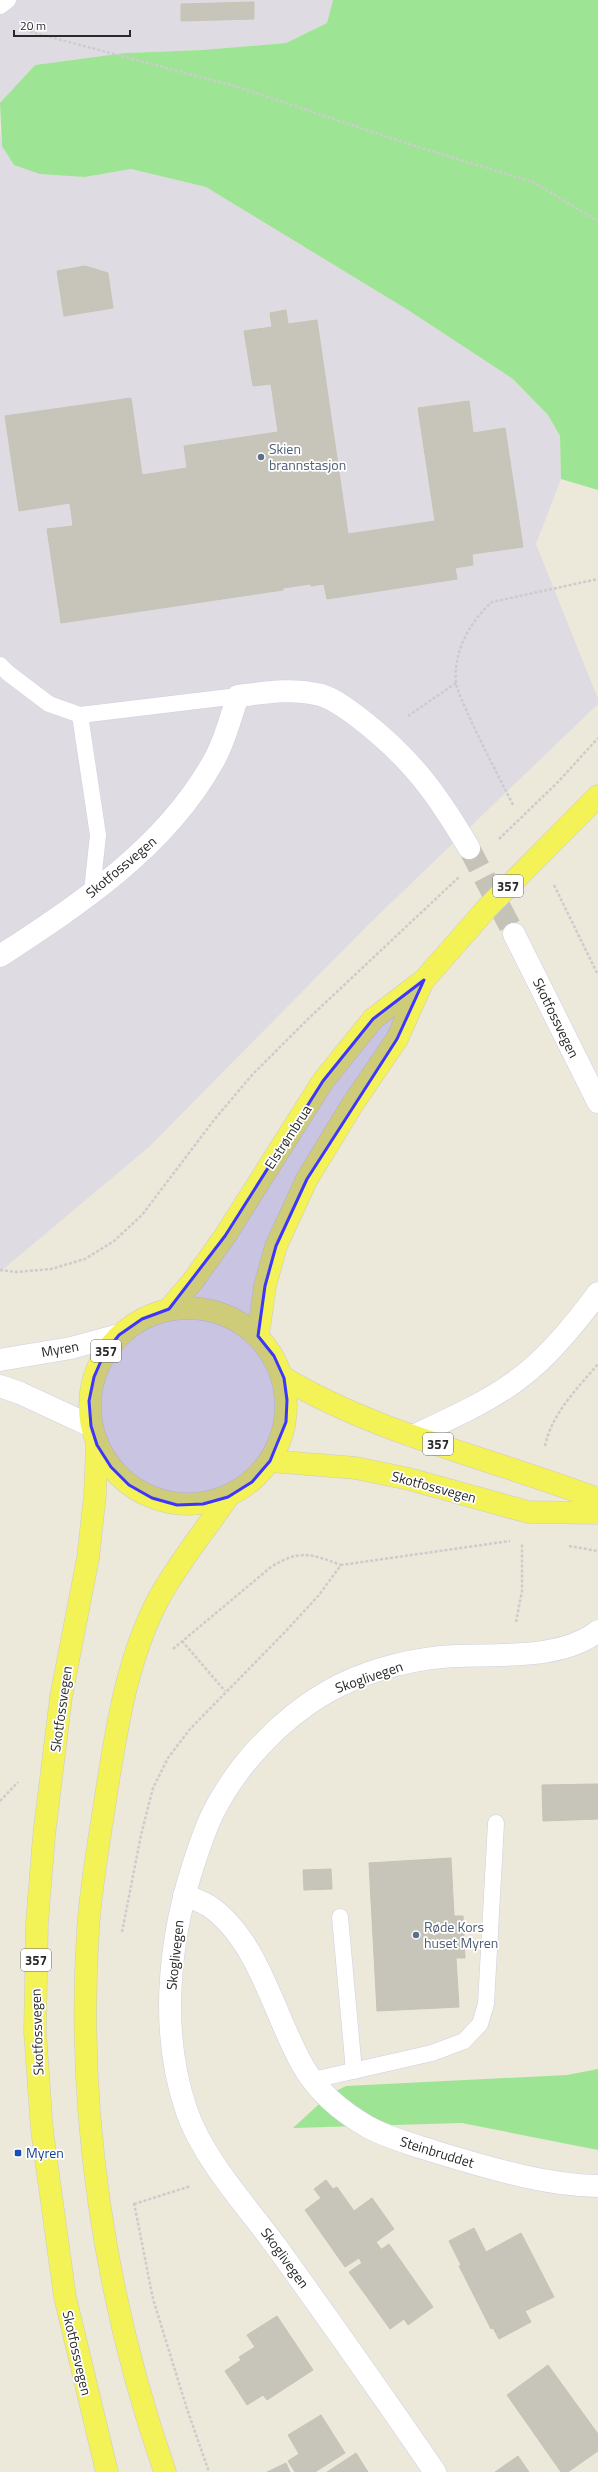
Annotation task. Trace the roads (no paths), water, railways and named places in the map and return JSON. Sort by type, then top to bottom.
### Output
[{"type":"main road","name":"Elstrømbrua","points":[[169,1309],[193,1281],[225,1236],[323,1081],[373,1019],[424,980],[488,907],[598,796]]},
{"type":"main road","name":"Elstrømbrua","points":[[258,1336],[265,1286],[276,1246],[306,1179],[352,1105],[398,1039],[424,980]]},
{"type":"main road","name":"357","points":[[193,1308],[217,1311],[239,1321],[258,1336],[274,1356],[284,1378],[287,1400],[286,1422],[280,1442],[270,1461],[252,1482],[228,1497],[203,1504],[177,1504],[152,1498],[129,1485],[111,1468],[94,1436],[89,1401],[94,1377],[104,1354],[119,1335],[142,1318],[169,1309],[193,1308]]},
{"type":"main road","name":"357","points":[[284,1378],[316,1397],[413,1436],[538,1476],[598,1499]]},
{"type":"main road","name":"Skotfossvegen","points":[[94,1436],[95,1494],[88,1558],[61,1697],[44,1836],[36,1923],[36,2032],[43,2137],[65,2297],[107,2472]]},
{"type":"main road","name":"Skotfossvegen","points":[[270,1461],[356,1468],[409,1479],[528,1512],[598,1513]]},
{"type":"main road","name":"357","points":[[165,2472],[134,2372],[118,2308],[106,2240],[91,2125],[86,2057],[88,1930],[97,1852],[115,1741],[128,1684],[141,1640],[159,1599],[228,1497]]},
{"type":"street","points":[[238,696],[286,690],[318,694],[346,708],[381,735],[427,782],[469,848]]},
{"type":"street","name":"Skotfossvegen","points":[[0,956],[58,918],[148,847],[190,800],[214,761],[238,696]]},
{"type":"street","name":"Skotfossvegen","points":[[514,934],[598,1102]]},
{"type":"street","points":[[413,1436],[488,1399],[514,1383],[542,1358],[598,1293]]},
{"type":"street","name":"Myren","points":[[0,1360],[71,1348],[119,1335]]},
{"type":"street","points":[[0,1386],[20,1393],[94,1436]]},
{"type":"street","name":"Skoglivegen","points":[[435,2472],[276,2245],[224,2176],[188,2114],[178,2082],[173,2049],[170,2012],[173,1958],[184,1894],[213,1813],[251,1758],[299,1710],[328,1691],[360,1677],[394,1666],[438,1657],[511,1654],[560,1649],[591,1637],[598,1631]]},
{"type":"street","name":"Steinbruddet","points":[[184,1894],[208,1906],[242,1941],[261,1976],[308,2073],[319,2089],[341,2109],[369,2127],[398,2140],[498,2170],[536,2178],[598,2186]]},
{"type":"lane","points":[[0,6],[8,0]]},
{"type":"lane","points":[[0,665],[8,673],[49,704],[80,715],[238,696]]},
{"type":"lane","points":[[80,715],[98,835],[92,892]]},
{"type":"lane","points":[[308,2073],[354,2071],[432,2053],[464,2041],[480,2024],[486,2004],[496,1823]]},
{"type":"lane","points":[[340,1917],[354,2071]]},
{"type":"tunnel","points":[[469,848],[514,934]]},
{"type":"place","name":"Skien brannstasjon","points":[[261,457]]},
{"type":"place","name":"Røde Kors huset Myren","points":[[416,1935]]},
{"type":"place","name":"Myren","points":[[18,2153]]}]
